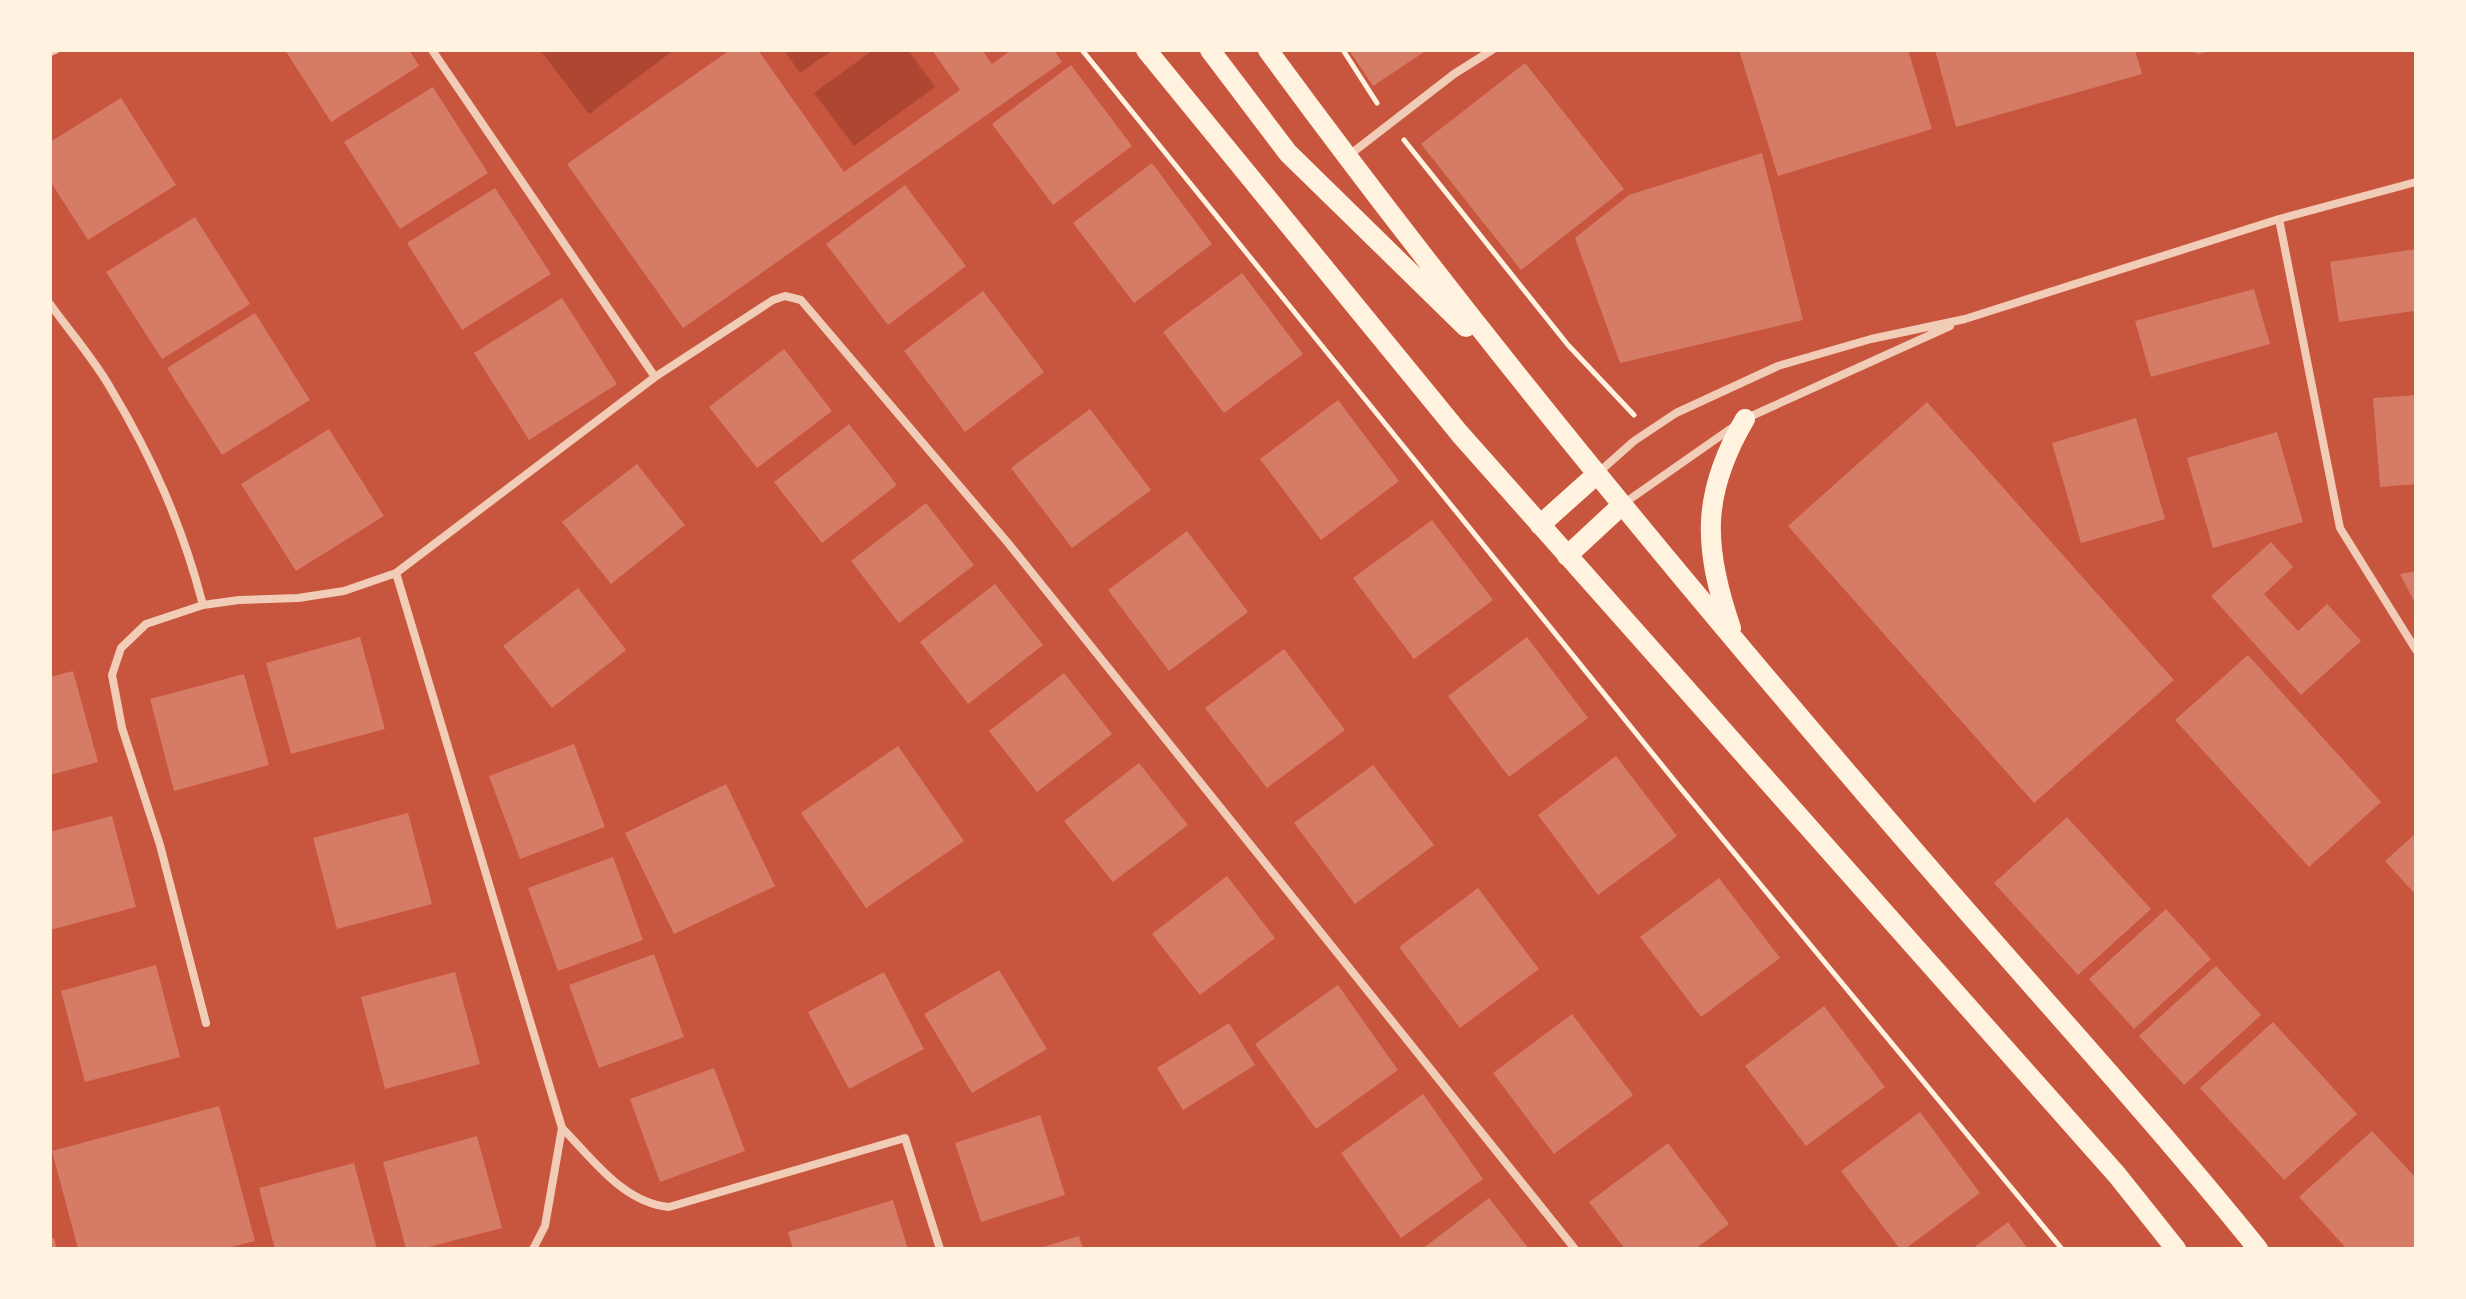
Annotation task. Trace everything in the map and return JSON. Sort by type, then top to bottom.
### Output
[{"type":"main road","points":[[1146,50],[1460,434],[2117,1175],[2176,1249]]},
{"type":"main road","points":[[1210,50],[1288,153],[1523,383]]},
{"type":"main road","points":[[1268,50],[1347,157],[1622,505],[2258,1249]]},
{"type":"main road","points":[[1735,639],[1717,586],[1710,530],[1717,478],[1728,449],[1745,419]]},
{"type":"main road","points":[[1540,525],[1597,474]]},
{"type":"main road","points":[[1567,556],[1622,505]]},
{"type":"street","points":[[432,50],[655,377]]},
{"type":"street","points":[[1347,157],[1454,74],[1492,50]]},
{"type":"street","points":[[1597,474],[1649,431],[1702,400],[1778,366],[1871,339],[1965,319],[2279,219],[2416,182]]},
{"type":"street","points":[[2279,219],[2340,528],[2416,650]]},
{"type":"street","points":[[206,1023],[160,845],[122,728],[112,675],[121,648],[146,624],[203,605],[298,598],[344,591],[396,573],[655,377],[773,300],[785,296],[801,300],[1008,543],[1575,1249]]},
{"type":"street","points":[[50,304],[110,387],[163,483],[191,558],[203,605]]},
{"type":"street","points":[[1622,505],[1745,419],[1965,319]]},
{"type":"street","points":[[396,573],[562,1128],[545,1226],[533,1249]]},
{"type":"street","points":[[562,1128],[631,1195],[654,1206],[669,1207],[905,1138],[940,1249]]},
{"type":"path","points":[[1082,50],[1678,785],[2062,1249]]},
{"type":"path","points":[[1343,50],[1391,123],[1568,345],[1649,431]]},
{"type":"shaded area","points":[[540,50],[674,50],[589,114]]},
{"type":"shaded area","points":[[784,50],[833,50],[800,73]]},
{"type":"shaded area","points":[[873,50],[908,50],[935,87],[854,146],[814,93]]},
{"type":"building","points":[[285,50],[409,50],[419,66],[331,122]]},
{"type":"building","points":[[730,50],[758,50],[844,172],[960,90],[932,50],[982,50],[992,64],[1011,50],[1054,50],[1062,62],[683,328],[567,164]]},
{"type":"building","points":[[1349,50],[1427,50],[1373,86]]},
{"type":"building","points":[[1739,50],[1908,50],[1932,129],[1778,176]]},
{"type":"building","points":[[1935,50],[2135,50],[2142,74],[1956,127]]},
{"type":"building","points":[[2189,50],[2213,50],[2199,54],[2189,51]]},
{"type":"building","points":[[1525,63],[1624,189],[1521,270],[1421,144]]},
{"type":"building","points":[[1071,65],[1132,146],[1053,205],[992,124]]},
{"type":"building","points":[[433,87],[488,173],[400,229],[344,142]]},
{"type":"building","points":[[121,98],[176,185],[88,240],[50,181],[50,142]]},
{"type":"building","points":[[1762,153],[1803,320],[1620,363],[1575,238],[1629,195]]},
{"type":"building","points":[[1152,163],[1212,244],[1134,303],[1073,223]]},
{"type":"building","points":[[905,185],[966,266],[888,325],[826,244]]},
{"type":"building","points":[[495,188],[551,274],[462,330],[407,243]]},
{"type":"building","points":[[195,217],[250,304],[162,359],[106,272]]},
{"type":"building","points":[[2416,249],[2416,321],[2413,311],[2339,322],[2330,262]]},
{"type":"building","points":[[1242,273],[1303,354],[1224,413],[1163,332]]},
{"type":"building","points":[[2254,289],[2270,344],[2151,377],[2135,321]]},
{"type":"building","points":[[983,291],[1044,372],[965,432],[904,351]]},
{"type":"building","points":[[562,298],[617,384],[529,440],[474,353]]},
{"type":"building","points":[[255,313],[310,400],[222,455],[167,368]]},
{"type":"building","points":[[784,349],[832,411],[757,468],[709,407]]},
{"type":"building","points":[[2416,395],[2416,484],[2380,487],[2373,398]]},
{"type":"building","points":[[1338,400],[1399,481],[1321,540],[1260,459]]},
{"type":"building","points":[[1927,402],[2174,680],[2034,803],[1788,526]]},
{"type":"building","points":[[1090,409],[1151,490],[1072,548],[1011,468]]},
{"type":"building","points":[[2136,418],[2165,519],[2081,543],[2052,443]]},
{"type":"building","points":[[849,424],[897,485],[822,543],[774,482]]},
{"type":"building","points":[[329,429],[384,516],[296,571],[241,484]]},
{"type":"building","points":[[2277,432],[2303,522],[2213,548],[2187,458]]},
{"type":"building","points":[[637,464],[685,525],[611,584],[562,522]]},
{"type":"building","points":[[926,503],[974,565],[899,623],[851,561]]},
{"type":"building","points":[[1432,520],[1493,600],[1414,659],[1353,578]]},
{"type":"building","points":[[1187,531],[1248,612],[1169,671],[1108,590]]},
{"type":"building","points":[[2271,542],[2293,567],[2264,594],[2298,631],[2327,604],[2361,641],[2301,695],[2211,596]]},
{"type":"building","points":[[2416,571],[2416,605],[2400,574]]},
{"type":"building","points":[[995,584],[1043,645],[968,704],[920,642]]},
{"type":"building","points":[[578,588],[626,650],[552,708],[503,646]]},
{"type":"building","points":[[360,637],[385,729],[291,754],[266,663]]},
{"type":"building","points":[[1527,637],[1588,718],[1509,777],[1448,696]]},
{"type":"building","points":[[1284,649],[1345,730],[1267,788],[1205,708]]},
{"type":"building","points":[[2248,655],[2381,802],[2309,867],[2175,720]]},
{"type":"building","points":[[73,671],[98,762],[50,775],[50,677]]},
{"type":"building","points":[[1064,673],[1112,734],[1037,792],[989,731]]},
{"type":"building","points":[[244,674],[269,765],[174,791],[150,699]]},
{"type":"building","points":[[574,744],[605,827],[520,859],[489,776]]},
{"type":"building","points":[[898,746],[964,841],[866,908],[801,813]]},
{"type":"building","points":[[1616,756],[1677,836],[1598,895],[1538,815]]},
{"type":"building","points":[[1139,763],[1188,825],[1113,882],[1064,821]]},
{"type":"building","points":[[1373,765],[1434,845],[1355,904],[1294,823]]},
{"type":"building","points":[[726,784],[775,886],[674,934],[625,833]]},
{"type":"building","points":[[408,813],[432,904],[337,929],[313,838]]},
{"type":"building","points":[[112,816],[136,907],[50,930],[50,832]]},
{"type":"building","points":[[2067,817],[2151,909],[2078,975],[1994,883]]},
{"type":"building","points":[[2416,833],[2416,895],[2385,861]]},
{"type":"building","points":[[613,857],[643,940],[558,971],[528,888]]},
{"type":"building","points":[[1227,876],[1275,938],[1200,995],[1152,934]]},
{"type":"building","points":[[1719,878],[1780,958],[1701,1017],[1640,937]]},
{"type":"building","points":[[1478,888],[1539,969],[1460,1028],[1399,947]]},
{"type":"building","points":[[2166,909],[2211,959],[2134,1029],[2089,979]]},
{"type":"building","points":[[654,954],[684,1037],[599,1068],[569,985]]},
{"type":"building","points":[[156,965],[180,1057],[85,1082],[61,991]]},
{"type":"building","points":[[2216,966],[2261,1015],[2184,1085],[2139,1036]]},
{"type":"building","points":[[999,970],[1047,1049],[972,1093],[924,1014]]},
{"type":"building","points":[[455,972],[480,1064],[385,1089],[361,997]]},
{"type":"building","points":[[884,972],[924,1049],[849,1089],[808,1012]]},
{"type":"building","points":[[1338,985],[1398,1070],[1316,1129],[1255,1044]]},
{"type":"building","points":[[1824,1006],[1885,1087],[1806,1146],[1745,1066]]},
{"type":"building","points":[[1572,1014],[1633,1095],[1554,1154],[1493,1073]]},
{"type":"building","points":[[2273,1022],[2357,1114],[2284,1180],[2200,1088]]},
{"type":"building","points":[[1229,1023],[1255,1065],[1183,1110],[1157,1068]]},
{"type":"building","points":[[714,1068],[745,1151],[660,1182],[630,1099]]},
{"type":"building","points":[[1423,1094],[1483,1179],[1401,1238],[1341,1153]]},
{"type":"building","points":[[219,1106],[255,1241],[223,1249],[78,1249],[52,1151]]},
{"type":"building","points":[[1920,1112],[1980,1193],[1905,1249],[1900,1249],[1841,1171]]},
{"type":"building","points":[[1040,1115],[1065,1195],[981,1222],[955,1143]]},
{"type":"building","points":[[2372,1131],[2416,1178],[2416,1249],[2347,1249],[2299,1197]]},
{"type":"building","points":[[477,1136],[502,1228],[421,1249],[406,1249],[383,1162]]},
{"type":"building","points":[[1668,1143],[1729,1224],[1695,1249],[1625,1249],[1589,1202]]},
{"type":"building","points":[[354,1163],[377,1249],[275,1249],[259,1188]]},
{"type":"building","points":[[1489,1198],[1529,1249],[1422,1249]]},
{"type":"building","points":[[893,1200],[908,1249],[793,1249],[788,1232]]},
{"type":"building","points":[[2008,1222],[2028,1249],[1972,1249]]},
{"type":"building","points":[[1079,1236],[1083,1249],[1040,1249],[1040,1248]]},
{"type":"building","points":[[54,1238],[57,1249],[50,1249],[50,1239]]}]
